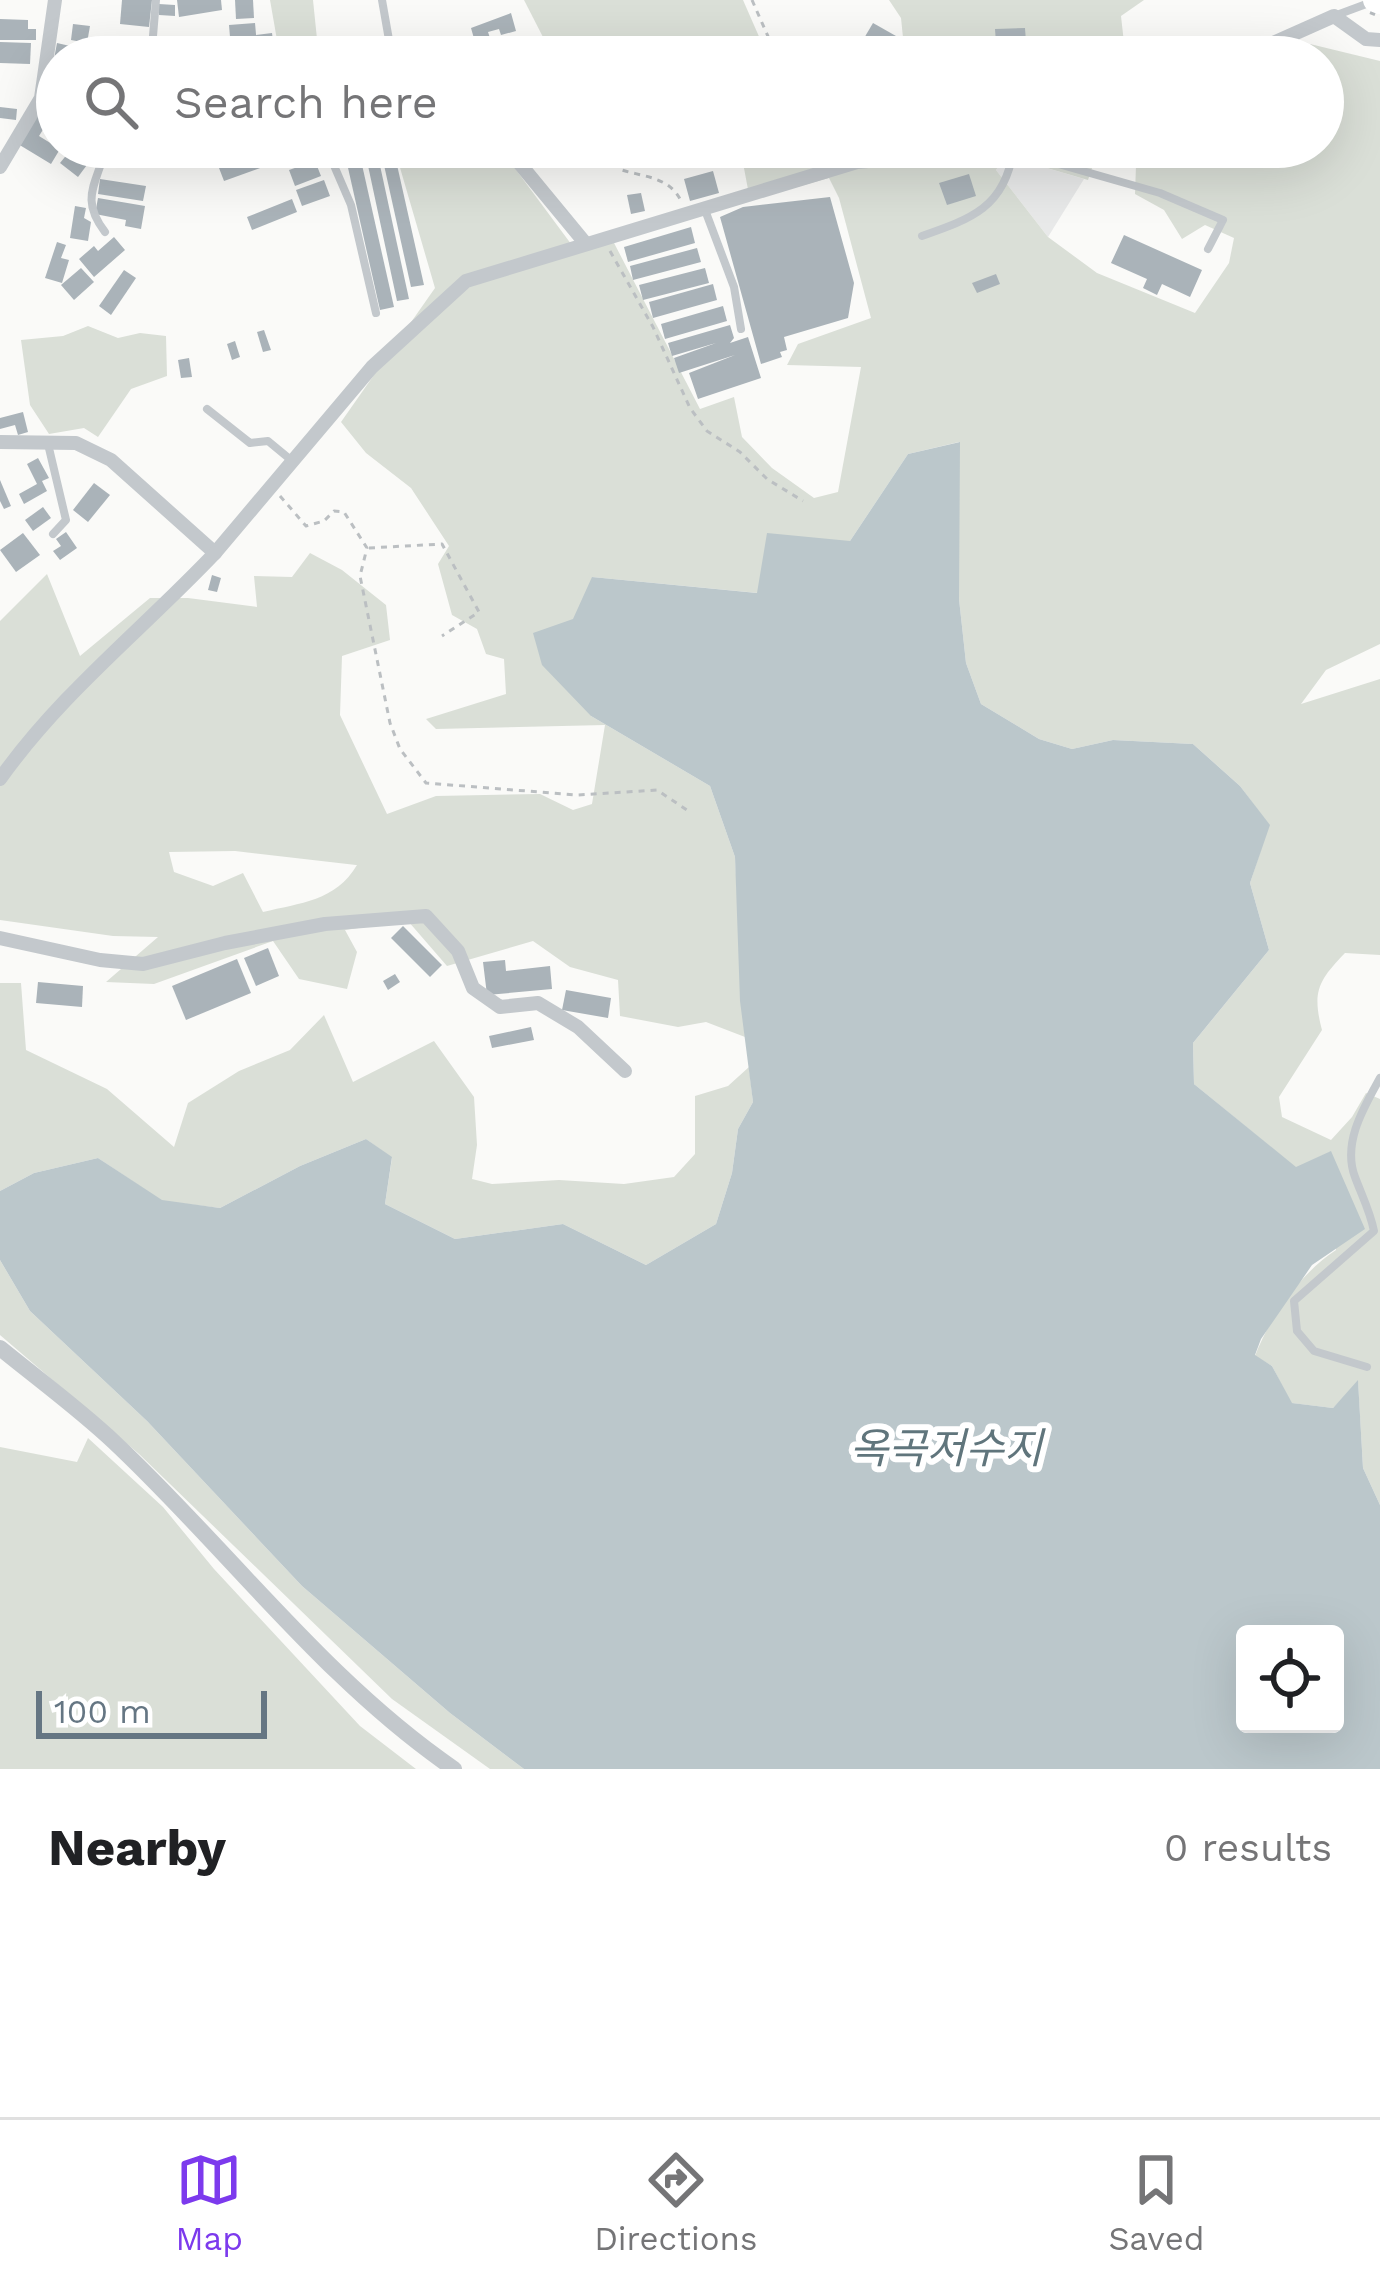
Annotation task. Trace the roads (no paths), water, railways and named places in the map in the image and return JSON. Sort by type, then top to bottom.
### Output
[{"type":"street","points":[[49,36],[55,0]]},
{"type":"street","points":[[1289,36],[1334,16],[1366,39],[1380,40]]},
{"type":"street","points":[[0,167],[36,105]]},
{"type":"street","points":[[523,168],[586,244]]},
{"type":"street","points":[[0,779],[72,690],[159,612],[214,553],[372,367],[466,281],[837,168]]},
{"type":"street","points":[[0,442],[76,443],[111,460],[214,553]]},
{"type":"street","points":[[0,938],[100,960],[143,964],[325,925],[426,916],[458,951],[473,988],[500,1007],[538,1003],[578,1028],[625,1071]]},
{"type":"street","points":[[0,1348],[113,1441],[353,1686],[412,1740],[454,1769]]},
{"type":"lane","points":[[153,36],[156,0]]},
{"type":"lane","points":[[382,0],[388,36]]},
{"type":"lane","points":[[1334,16],[1377,1]]},
{"type":"lane","points":[[98,168],[90,191],[91,213],[105,232]]},
{"type":"lane","points":[[335,168],[352,205],[376,314]]},
{"type":"lane","points":[[922,236],[967,220],[993,199],[1012,168]]},
{"type":"lane","points":[[1079,168],[1223,220],[1208,249]]},
{"type":"lane","points":[[705,208],[734,287],[742,329]]},
{"type":"lane","points":[[207,409],[250,443],[268,441],[292,460]]},
{"type":"lane","points":[[47,442],[66,520],[53,534]]},
{"type":"lane","points":[[1367,1367],[1314,1351],[1297,1331],[1294,1300],[1374,1231],[1350,1152],[1362,1112],[1380,1078]]},
{"type":"water","name":"옥곡저수지","points":[[960,442],[959,599],[966,663],[981,704],[1039,739],[1072,749],[1113,740],[1193,744],[1240,786],[1270,825],[1250,883],[1269,950],[1193,1043],[1194,1084],[1296,1167],[1331,1151],[1365,1229],[1312,1265],[1255,1355],[1272,1366],[1292,1403],[1333,1408],[1358,1380],[1363,1468],[1380,1505],[1380,1769],[524,1769],[450,1713],[302,1586],[147,1421],[30,1311],[0,1260],[0,1191],[34,1173],[98,1158],[162,1200],[220,1208],[300,1166],[366,1139],[392,1157],[385,1204],[455,1239],[563,1224],[646,1265],[716,1224],[732,1173],[738,1129],[753,1102],[740,1001],[735,857],[710,786],[591,716],[542,665],[533,633],[573,619],[592,577],[757,593],[767,533],[850,541],[908,454]]}]
